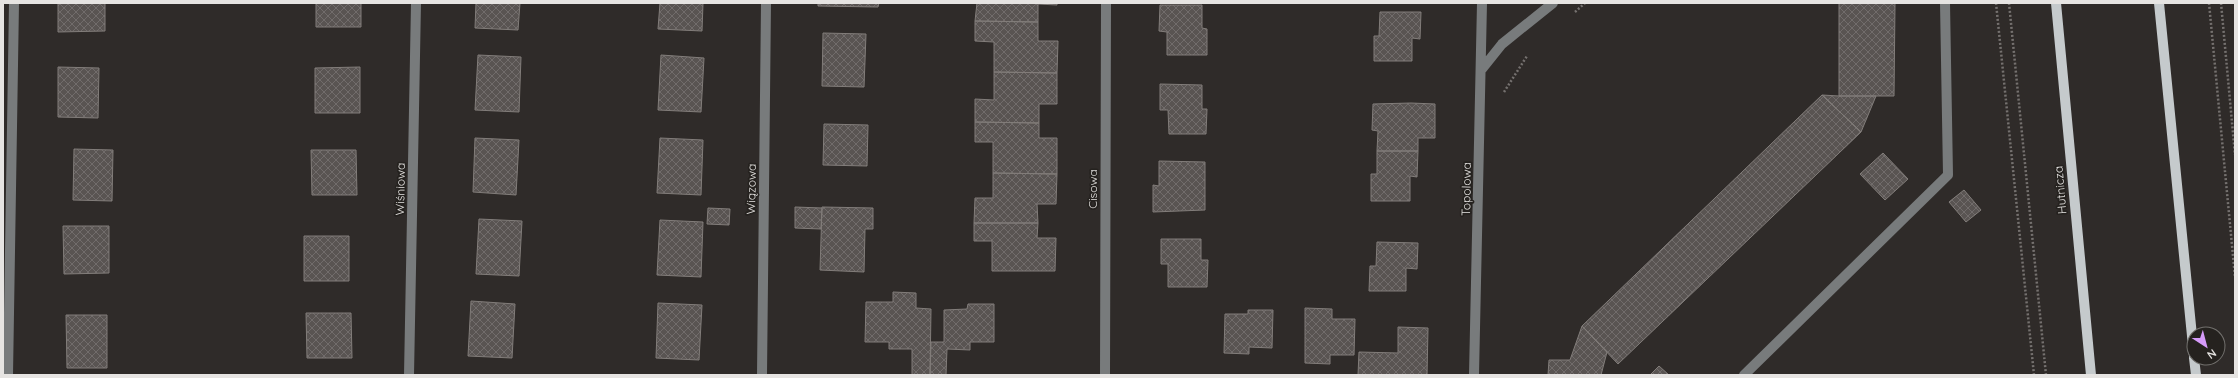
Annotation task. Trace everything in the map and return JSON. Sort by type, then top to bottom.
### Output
[{"type":"main road","name":"Hutnicza","points":[[2056,3],[2091,375]]},
{"type":"main road","points":[[2159,3],[2191,326]]},
{"type":"street","points":[[8,375],[14,3]]},
{"type":"street","name":"Wiśniowa","points":[[409,375],[416,3]]},
{"type":"street","name":"Wiązowa","points":[[762,375],[766,3]]},
{"type":"street","name":"Cisowa","points":[[1105,375],[1106,3]]},
{"type":"street","name":"Topolowa","points":[[1474,375],[1482,69],[1482,3]]},
{"type":"street","points":[[1482,69],[1502,44],[1553,3]]},
{"type":"street","points":[[1744,375],[1948,175],[1945,3]]},
{"type":"path","points":[[1574,13],[1585,3]]},
{"type":"path","points":[[1996,3],[2034,375]]},
{"type":"path","points":[[2009,3],[2046,375]]},
{"type":"path","points":[[2209,3],[2235,277]]},
{"type":"path","points":[[2220,3],[2235,155]]},
{"type":"path","points":[[1503,94],[1529,53]]},
{"type":"building","points":[[58,3],[105,3],[105,31],[58,32]]},
{"type":"building","points":[[316,3],[361,3],[361,27],[316,27]]},
{"type":"building","points":[[476,3],[520,3],[518,30],[475,28]]},
{"type":"building","points":[[660,3],[703,3],[702,31],[658,29]]},
{"type":"building","points":[[818,3],[879,3],[878,7],[818,6]]},
{"type":"building","points":[[977,3],[1057,3],[1057,5],[1038,4],[1038,22],[975,21]]},
{"type":"building","points":[[1839,3],[1895,3],[1894,96],[1839,96]]},
{"type":"building","points":[[1160,5],[1202,5],[1202,28],[1207,29],[1207,55],[1167,55],[1167,32],[1159,31]]},
{"type":"building","points":[[1380,12],[1421,12],[1420,39],[1412,38],[1412,61],[1374,61],[1374,36],[1379,36]]},
{"type":"building","points":[[975,21],[1038,22],[1038,41],[1058,41],[1057,73],[994,72],[994,42],[975,41]]},
{"type":"building","points":[[823,33],[866,34],[864,87],[822,86]]},
{"type":"building","points":[[478,55],[521,57],[519,112],[475,110]]},
{"type":"building","points":[[661,55],[704,58],[701,112],[658,110]]},
{"type":"building","points":[[58,67],[99,68],[98,118],[58,117]]},
{"type":"building","points":[[360,67],[360,113],[315,113],[315,68]]},
{"type":"building","points":[[994,72],[1057,73],[1057,104],[1039,104],[1039,123],[975,122],[975,99],[994,100]]},
{"type":"building","points":[[1160,84],[1202,85],[1202,109],[1207,109],[1206,134],[1169,134],[1168,110],[1160,110]]},
{"type":"building","points":[[1822,95],[1861,132],[1618,364],[1582,326]]},
{"type":"building","points":[[1822,95],[1839,96],[1876,96],[1861,132]]},
{"type":"building","points":[[1373,104],[1435,104],[1435,138],[1418,138],[1418,151],[1377,151],[1378,131],[1372,130]]},
{"type":"building","points":[[975,122],[1039,123],[1039,138],[1057,138],[1057,174],[993,173],[993,142],[975,142]]},
{"type":"building","points":[[824,124],[868,125],[867,166],[823,165]]},
{"type":"building","points":[[475,138],[519,140],[516,195],[473,192]]},
{"type":"building","points":[[660,138],[703,140],[701,195],[657,193]]},
{"type":"building","points":[[74,149],[113,150],[112,201],[73,200]]},
{"type":"building","points":[[311,150],[356,150],[357,195],[312,195]]},
{"type":"building","points":[[1377,151],[1418,151],[1417,177],[1410,176],[1410,201],[1371,201],[1371,174],[1377,174]]},
{"type":"building","points":[[1883,153],[1908,179],[1885,200],[1860,174]]},
{"type":"building","points":[[1159,161],[1205,162],[1205,210],[1153,212],[1153,185],[1159,186]]},
{"type":"building","points":[[993,173],[1057,174],[1056,204],[1037,204],[1038,223],[974,223],[975,198],[993,198]]},
{"type":"building","points":[[1964,190],[1981,210],[1966,222],[1949,202]]},
{"type":"building","points":[[795,207],[822,208],[821,229],[795,228]]},
{"type":"building","points":[[822,207],[873,208],[873,229],[865,229],[864,272],[820,270]]},
{"type":"building","points":[[708,208],[730,209],[729,225],[707,224]]},
{"type":"building","points":[[479,219],[522,221],[519,276],[476,274]]},
{"type":"building","points":[[660,220],[703,222],[701,277],[657,275]]},
{"type":"building","points":[[974,223],[1038,223],[1037,238],[1056,238],[1055,271],[992,271],[992,241],[974,241]]},
{"type":"building","points":[[63,226],[109,226],[109,273],[64,274]]},
{"type":"building","points":[[304,236],[349,236],[349,281],[304,281]]},
{"type":"building","points":[[1161,239],[1201,239],[1201,260],[1208,260],[1207,287],[1168,287],[1168,264],[1161,264]]},
{"type":"building","points":[[1377,242],[1418,243],[1417,269],[1406,268],[1406,291],[1369,291],[1370,266],[1376,266]]},
{"type":"building","points":[[893,292],[916,293],[916,308],[931,309],[930,375],[912,375],[912,349],[889,349],[889,342],[865,342],[866,302],[893,302]]},
{"type":"building","points":[[471,301],[515,304],[512,358],[468,356]]},
{"type":"building","points":[[658,303],[702,305],[699,360],[656,358]]},
{"type":"building","points":[[968,304],[994,304],[994,342],[970,342],[970,350],[947,349],[946,375],[930,375],[931,342],[944,342],[944,310],[967,309]]},
{"type":"building","points":[[1305,308],[1332,309],[1332,319],[1355,319],[1354,355],[1330,355],[1330,364],[1305,363]]},
{"type":"building","points":[[1248,310],[1273,310],[1272,348],[1249,347],[1249,354],[1224,353],[1225,314],[1248,314]]},
{"type":"building","points":[[306,313],[351,313],[352,358],[307,358]]},
{"type":"building","points":[[66,315],[107,315],[107,368],[67,368]]},
{"type":"building","points":[[1582,326],[1607,352],[1601,375],[1548,375],[1549,360],[1570,360]]},
{"type":"building","points":[[1398,327],[1428,328],[1427,375],[1358,375],[1359,352],[1398,353]]},
{"type":"building","points":[[1659,366],[1669,375],[1650,375]]}]
